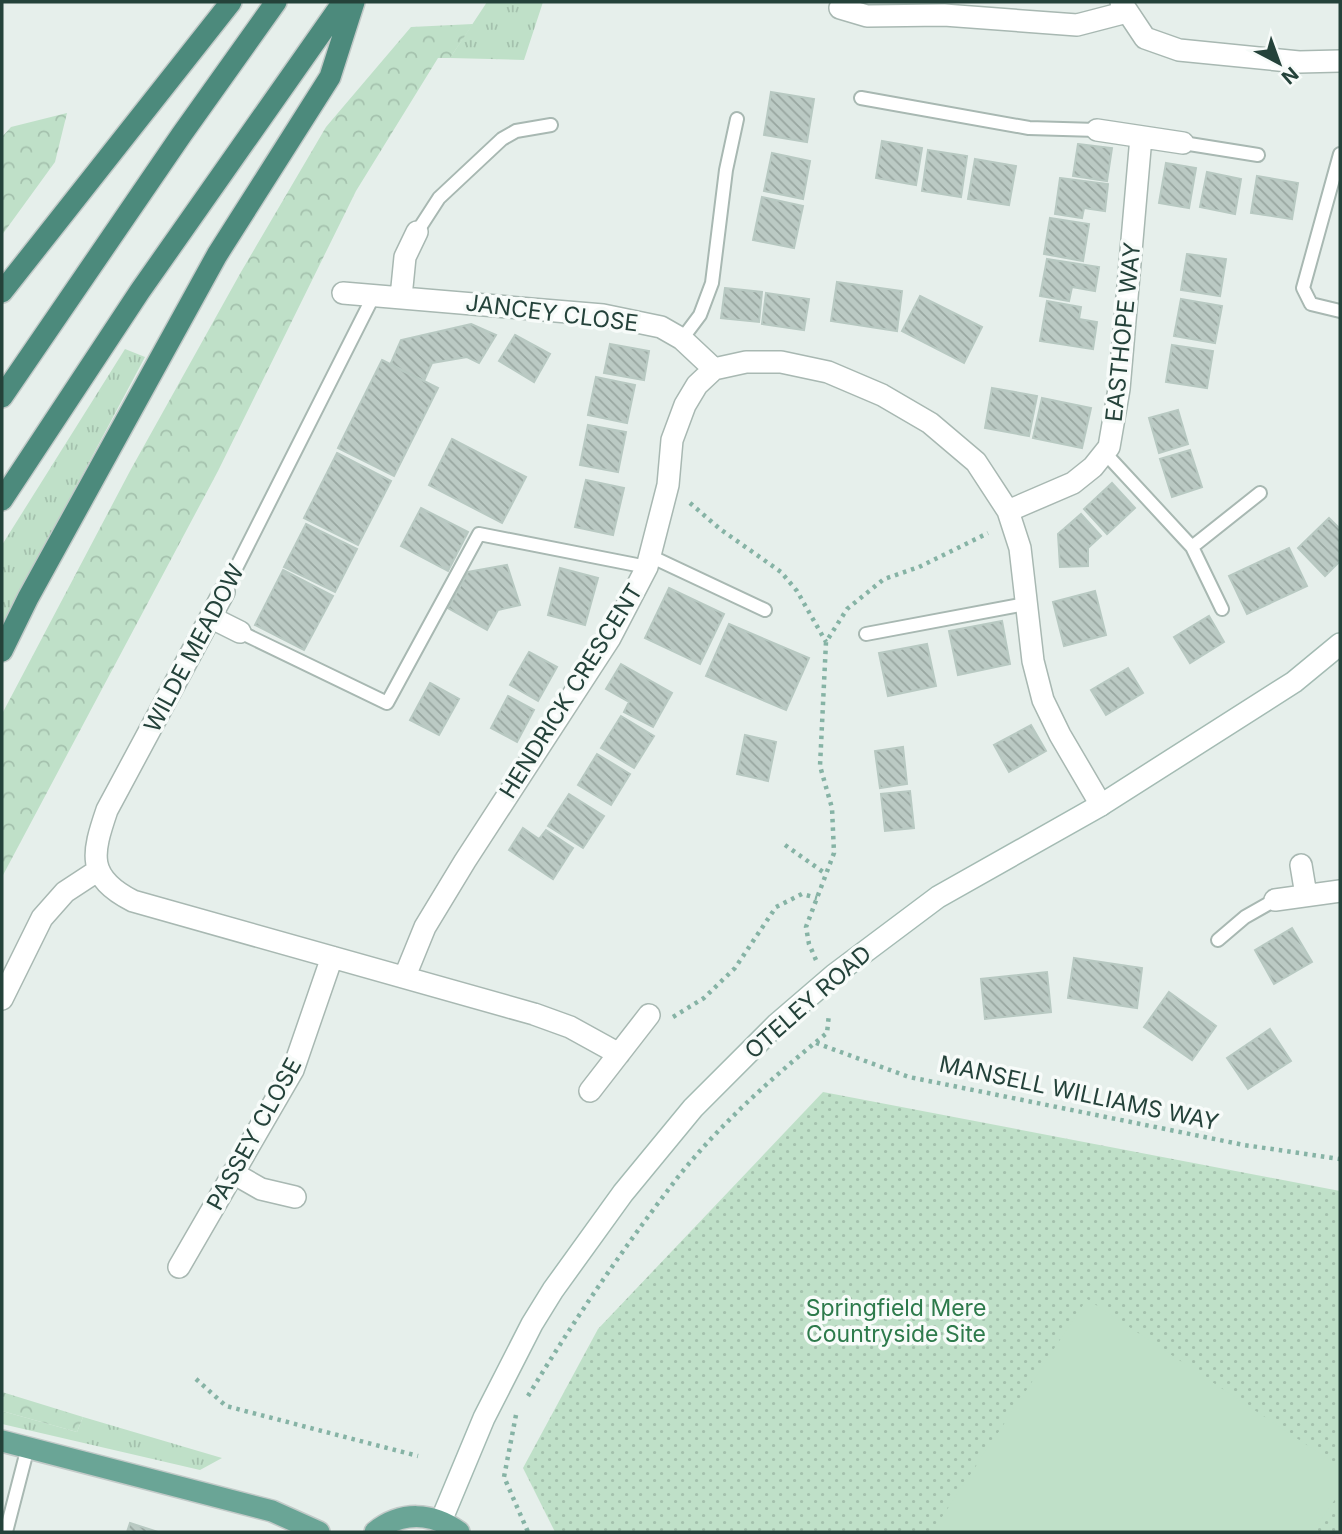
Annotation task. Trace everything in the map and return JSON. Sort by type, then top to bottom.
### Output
[{"type":"highway","points":[[2,292],[231,2]]},
{"type":"highway","points":[[2,397],[276,2]]},
{"type":"highway","points":[[2,500],[140,291],[343,2]]},
{"type":"highway","points":[[2,651],[28,598],[217,255],[330,76],[354,2]]},
{"type":"main road","points":[[2,1441],[272,1511],[319,1532]]},
{"type":"main road","points":[[375,1532],[404,1517],[423,1516],[450,1526]]},
{"type":"street","points":[[840,8],[867,16],[944,15],[1077,25],[1124,7],[1145,38],[1179,50],[1299,62],[1340,61]]},
{"type":"street","points":[[1097,130],[1183,143]]},
{"type":"street","name":"EASTHOPE WAY","points":[[1008,511],[1073,483],[1093,467],[1109,447],[1115,425],[1119,389],[1141,137]]},
{"type":"street","points":[[401,297],[405,257],[417,232]]},
{"type":"street","name":"JANCEY CLOSE","points":[[342,292],[603,315],[661,327],[682,339],[714,369]]},
{"type":"street","points":[[714,369],[746,362],[781,362],[828,372],[882,395],[930,423],[976,462],[1008,511],[1020,548],[1024,574],[1024,604],[1033,661],[1043,700],[1101,805]]},
{"type":"street","name":"HENDRICK CRESCENT","points":[[405,976],[425,927],[465,861],[610,638],[649,561],[668,485],[672,440],[685,405],[697,385],[714,369]]},
{"type":"street","name":"WILDE MEADOW","points":[[97,871],[97,840],[107,810],[224,592]]},
{"type":"street","points":[[212,618],[240,632]]},
{"type":"street","name":"OTELEY ROAD","points":[[450,1526],[484,1418],[539,1313],[623,1193],[693,1108],[801,1002],[938,897],[1101,805],[1294,682],[1340,644]]},
{"type":"street","points":[[1301,865],[1306,895]]},
{"type":"street","points":[[2,999],[42,918],[65,892],[97,871],[103,881],[116,892],[133,901],[405,976],[570,1027],[619,1054]]},
{"type":"street","points":[[1275,900],[1340,891]]},
{"type":"street","name":"PASSEY CLOSE","points":[[179,1267],[293,1070],[332,957]]},
{"type":"street","points":[[590,1091],[656,1014]]},
{"type":"street","points":[[233,1173],[261,1189],[295,1197]]},
{"type":"lane","points":[[861,98],[1029,128],[1097,130]]},
{"type":"lane","points":[[682,339],[700,315],[712,284],[726,170],[737,119]]},
{"type":"lane","points":[[417,232],[439,198],[502,139],[516,131],[551,125]]},
{"type":"lane","points":[[1183,143],[1258,155]]},
{"type":"lane","points":[[1340,154],[1303,288],[1311,304],[1340,311]]},
{"type":"lane","name":"WILDE MEADOW","points":[[224,592],[374,295]]},
{"type":"lane","points":[[1105,453],[1192,547],[1222,609]]},
{"type":"lane","points":[[1192,547],[1260,493]]},
{"type":"lane","name":"WILDE MEADOW","points":[[240,632],[387,703],[479,534],[649,561]]},
{"type":"lane","points":[[649,561],[765,610]]},
{"type":"lane","points":[[866,634],[1024,604]]},
{"type":"lane","points":[[1218,940],[1245,917],[1275,900]]},
{"type":"lane","points":[[6,1532],[28,1447]]},
{"type":"path","points":[[681,496],[720,529],[781,572],[797,591],[826,642]]},
{"type":"path","points":[[816,961],[806,927],[834,853],[832,808],[820,765],[826,642],[847,609],[884,579],[919,567],[989,533]]},
{"type":"path","points":[[785,845],[826,874]]},
{"type":"path","points":[[656,1014],[674,1018],[704,998],[735,968],[776,907],[802,894],[817,898]]},
{"type":"path","points":[[523,1403],[573,1322],[680,1175],[741,1108],[827,1033]]},
{"type":"path","name":"MANSELL WILLIAMS WAY","points":[[815,1043],[909,1077],[1244,1145],[1340,1159]]},
{"type":"path","points":[[195,1379],[226,1406],[418,1456]]},
{"type":"path","points":[[516,1414],[503,1477],[528,1532]]},
{"type":"green space","points":[[487,2],[543,2],[524,60],[450,58]]},
{"type":"green space","points":[[473,24],[450,58],[438,58],[356,191],[218,471],[2,877],[2,714],[130,471],[326,127],[411,27]]},
{"type":"green space","points":[[67,113],[55,162],[2,235],[2,137],[11,127]]},
{"type":"green space","points":[[125,349],[145,357],[2,626],[2,545]]},
{"type":"green space","name":"Springfield Mere Countryside Site","points":[[823,1092],[1340,1191],[1340,1532],[555,1532],[523,1468],[598,1329]]},
{"type":"green space","points":[[1087,1299],[1340,1467],[1340,1492],[1313,1532],[932,1532]]},
{"type":"green space","points":[[2,1392],[83,1417],[77,1432],[2,1411]]},
{"type":"green space","points":[[2,1411],[77,1432],[83,1417],[222,1458],[200,1470],[2,1424]]},
{"type":"building","points":[[771,92],[814,99],[807,142],[764,135]]},
{"type":"building","points":[[882,141],[922,148],[916,185],[876,178]]},
{"type":"building","points":[[1078,144],[1112,148],[1107,181],[1073,176]]},
{"type":"building","points":[[928,150],[967,156],[961,197],[922,191]]},
{"type":"building","points":[[772,153],[810,161],[803,199],[764,191]]},
{"type":"building","points":[[975,159],[1016,166],[1009,205],[968,199]]},
{"type":"building","points":[[1166,163],[1196,168],[1189,208],[1159,203]]},
{"type":"building","points":[[1207,172],[1241,179],[1235,214],[1200,207]]},
{"type":"building","points":[[1257,176],[1298,183],[1292,219],[1251,213]]},
{"type":"building","points":[[1060,178],[1108,184],[1105,211],[1084,208],[1082,218],[1055,214]]},
{"type":"building","points":[[762,197],[803,206],[794,248],[753,240]]},
{"type":"building","points":[[1050,218],[1089,224],[1083,261],[1044,254]]},
{"type":"building","points":[[1187,254],[1226,259],[1220,296],[1181,290]]},
{"type":"building","points":[[1047,259],[1099,267],[1095,291],[1072,287],[1069,301],[1040,296]]},
{"type":"building","points":[[837,282],[902,291],[897,331],[831,321]]},
{"type":"building","points":[[725,288],[762,292],[759,322],[721,318]]},
{"type":"building","points":[[766,293],[809,299],[804,330],[762,324]]},
{"type":"building","points":[[920,296],[982,327],[964,363],[902,331]]},
{"type":"building","points":[[1181,299],[1222,306],[1215,343],[1174,336]]},
{"type":"building","points":[[1047,301],[1081,307],[1079,319],[1097,322],[1093,349],[1040,341]]},
{"type":"building","points":[[471,324],[496,335],[479,363],[467,357],[432,363],[424,381],[390,365],[401,340]]},
{"type":"building","points":[[515,335],[550,354],[534,382],[499,361]]},
{"type":"building","points":[[610,344],[649,351],[644,380],[604,373]]},
{"type":"building","points":[[1172,345],[1213,351],[1207,388],[1166,382]]},
{"type":"building","points":[[382,360],[438,388],[394,476],[338,448]]},
{"type":"building","points":[[596,377],[635,385],[627,423],[588,415]]},
{"type":"building","points":[[992,388],[1037,396],[1029,436],[985,428]]},
{"type":"building","points":[[1042,398],[1091,408],[1082,448],[1033,438]]},
{"type":"building","points":[[1178,410],[1188,444],[1159,453],[1149,418]]},
{"type":"building","points":[[588,425],[626,432],[618,472],[580,465]]},
{"type":"building","points":[[452,439],[526,477],[502,523],[429,485]]},
{"type":"building","points":[[1190,450],[1202,487],[1172,497],[1160,459]]},
{"type":"building","points":[[337,453],[391,481],[358,545],[304,518]]},
{"type":"building","points":[[586,480],[624,488],[613,535],[575,527]]},
{"type":"building","points":[[1112,483],[1135,508],[1107,534],[1084,509]]},
{"type":"building","points":[[421,508],[468,532],[448,571],[401,546]]},
{"type":"building","points":[[1081,514],[1101,536],[1088,548],[1088,566],[1060,567],[1058,534]]},
{"type":"building","points":[[1329,518],[1340,529],[1340,561],[1325,576],[1298,548]]},
{"type":"building","points":[[306,524],[357,549],[335,592],[284,567]]},
{"type":"building","points":[[1289,548],[1307,586],[1247,614],[1229,576]]},
{"type":"building","points":[[507,565],[520,605],[498,610],[487,630],[448,608],[468,572]]},
{"type":"building","points":[[560,568],[598,578],[585,625],[548,615]]},
{"type":"building","points":[[283,570],[333,596],[304,650],[255,625]]},
{"type":"building","points":[[669,588],[724,614],[700,664],[645,638]]},
{"type":"building","points":[[1095,591],[1106,635],[1064,646],[1053,602]]},
{"type":"building","points":[[1209,616],[1224,642],[1190,663],[1174,637]]},
{"type":"building","points":[[1002,621],[1010,664],[958,675],[949,631]]},
{"type":"building","points":[[729,624],[809,658],[786,710],[706,676]]},
{"type":"building","points":[[927,644],[936,686],[888,696],[879,653]]},
{"type":"building","points":[[529,652],[557,667],[538,701],[510,685]]},
{"type":"building","points":[[621,664],[672,693],[653,727],[624,712],[629,702],[606,689]]},
{"type":"building","points":[[1128,668],[1143,693],[1106,715],[1091,690]]},
{"type":"building","points":[[430,683],[459,699],[439,735],[410,720]]},
{"type":"building","points":[[508,696],[534,710],[517,742],[491,728]]},
{"type":"building","points":[[621,716],[654,736],[634,768],[601,748]]},
{"type":"building","points":[[1031,725],[1046,751],[1009,772],[994,745]]},
{"type":"building","points":[[745,735],[776,742],[768,781],[737,774]]},
{"type":"building","points":[[903,747],[907,784],[880,788],[875,751]]},
{"type":"building","points":[[597,754],[630,774],[611,805],[578,785]]},
{"type":"building","points":[[910,791],[914,828],[885,831],[881,794]]},
{"type":"building","points":[[569,794],[604,816],[583,848],[548,826]]},
{"type":"building","points":[[523,828],[539,839],[546,830],[573,848],[553,879],[509,850]]},
{"type":"building","points":[[1292,928],[1312,962],[1274,984],[1255,950]]},
{"type":"building","points":[[1074,958],[1142,968],[1137,1008],[1068,998]]},
{"type":"building","points":[[1047,972],[1051,1012],[985,1019],[981,979]]},
{"type":"building","points":[[1169,992],[1216,1026],[1192,1060],[1144,1027]]},
{"type":"building","points":[[1270,1029],[1291,1061],[1248,1089],[1227,1058]]},
{"type":"building","points":[[130,1523],[158,1532],[127,1532]]}]
